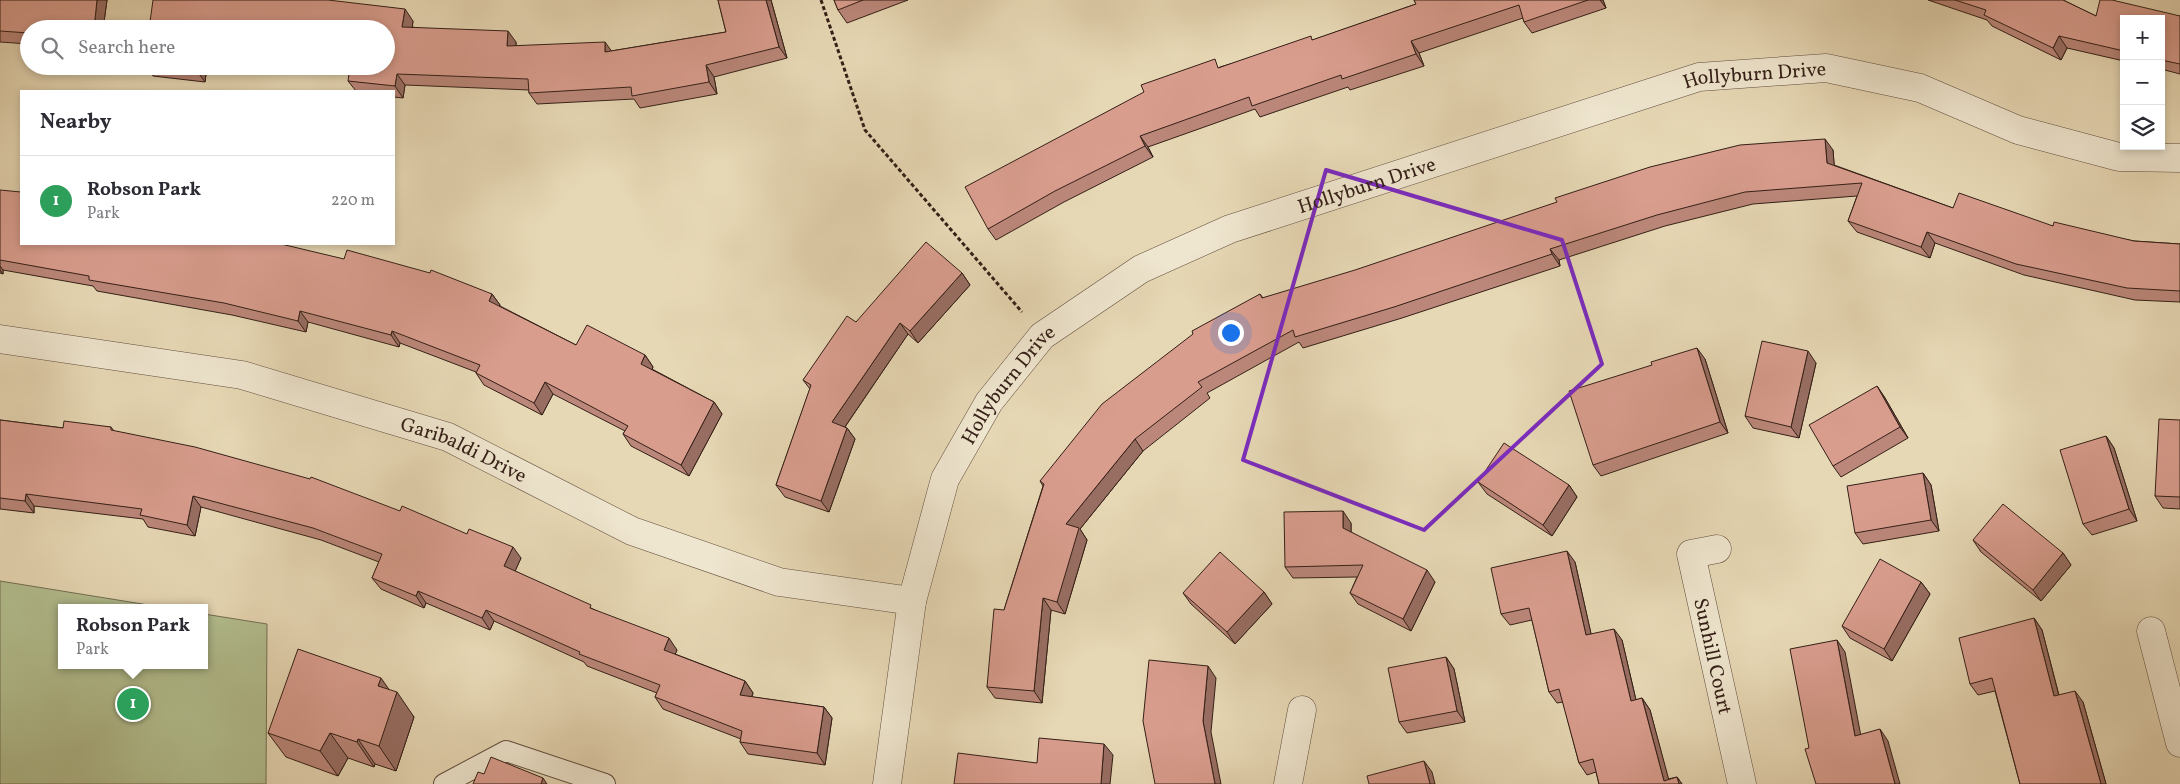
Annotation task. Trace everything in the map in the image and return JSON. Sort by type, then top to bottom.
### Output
[{"type":"street","name":"Hollyburn Drive","points":[[887,784],[912,601],[945,479],[989,402],[1042,336],[1141,269],[1230,229],[1699,77],[1826,68],[1920,88],[2018,130],[2119,156],[2180,158]]},
{"type":"street","name":"Garibaldi Drive","points":[[0,339],[242,375],[448,437],[632,531],[779,582],[912,601]]},
{"type":"street","name":"Sunhill Court","points":[[1717,548],[1691,554],[1742,784]]},
{"type":"street","points":[[2151,631],[2180,744]]},
{"type":"street","points":[[1288,784],[1302,710]]},
{"type":"lane","points":[[444,784],[506,751],[605,784]]},
{"type":"path","points":[[821,0],[865,130],[1025,316]]},
{"type":"highlighted area","points":[[1326,170],[1562,240],[1602,364],[1424,530],[1243,460]]},
{"type":"green space","points":[[0,581],[142,604],[58,604],[58,669],[208,669],[208,615],[267,624],[266,784],[0,784]]},
{"type":"building","points":[[0,0],[97,0],[95,20],[20,20],[20,32],[0,31]]},
{"type":"building","points":[[153,0],[328,0],[405,9],[402,27],[508,31],[507,46],[605,42],[605,52],[726,32],[718,0],[766,0],[779,47],[706,65],[709,82],[632,96],[631,87],[529,93],[528,79],[397,74],[395,86],[348,81],[349,75],[395,75],[395,20],[150,20]]},
{"type":"building","points":[[834,0],[863,0],[838,10]]},
{"type":"building","points":[[1414,0],[1588,0],[1524,22],[1519,5],[1411,41],[1416,54],[1342,79],[1341,75],[1252,106],[1249,97],[1140,136],[1145,146],[1055,191],[988,229],[965,187],[1144,92],[1141,85],[1215,59],[1218,68],[1311,36],[1312,40],[1416,4]]},
{"type":"building","points":[[1955,0],[2063,0],[2096,16],[2100,0],[2112,0],[2180,16],[2180,64],[2165,61],[2165,15],[2120,15],[2120,50],[2059,36],[2053,48],[1984,15],[1986,10]]},
{"type":"building","points":[[1825,139],[1827,163],[1953,208],[1959,193],[2053,226],[2054,222],[2134,241],[2180,244],[2180,291],[2127,288],[2016,264],[1927,232],[1921,247],[1848,221],[1862,183],[1745,192],[1657,215],[1550,249],[1552,254],[1394,307],[1295,337],[1293,330],[1198,382],[1202,387],[1135,439],[1066,524],[1079,528],[1057,602],[1043,598],[1034,691],[987,687],[994,609],[1004,610],[1044,484],[1040,481],[1102,404],[1193,334],[1192,331],[1260,294],[1262,298],[1355,270],[1557,202],[1555,198],[1650,167],[1740,145]]},
{"type":"building","points":[[0,190],[20,192],[20,245],[285,245],[344,259],[347,250],[430,273],[431,270],[492,294],[489,301],[576,345],[587,325],[645,355],[641,364],[714,402],[681,465],[623,434],[628,426],[545,382],[534,403],[476,373],[480,365],[392,331],[391,335],[300,311],[298,321],[224,303],[89,280],[89,276],[0,260]]},
{"type":"building","points":[[926,242],[962,273],[910,331],[900,323],[832,422],[847,428],[821,501],[776,485],[811,385],[803,380],[847,316],[856,322]]},
{"type":"building","points":[[1762,341],[1808,351],[1791,427],[1745,416]]},
{"type":"building","points":[[1697,348],[1720,422],[1593,465],[1569,391],[1652,365],[1651,362]]},
{"type":"building","points":[[1877,386],[1900,427],[1833,466],[1809,425]]},
{"type":"building","points":[[2159,419],[2180,420],[2180,497],[2155,496]]},
{"type":"building","points":[[0,420],[63,428],[64,421],[111,427],[111,430],[195,447],[310,479],[311,477],[400,511],[402,506],[467,534],[469,529],[513,547],[504,566],[591,605],[590,608],[669,638],[664,650],[745,681],[740,695],[824,707],[817,753],[740,742],[742,731],[655,697],[660,685],[579,654],[580,652],[486,610],[482,618],[418,591],[416,596],[372,578],[382,554],[313,528],[193,496],[187,525],[140,515],[142,509],[26,494],[25,501],[0,498]]},
{"type":"building","points":[[2106,436],[2129,509],[2083,524],[2060,450]]},
{"type":"building","points":[[1504,443],[1569,485],[1543,525],[1478,482]]},
{"type":"building","points":[[1923,473],[1931,520],[1855,533],[1847,486]]},
{"type":"building","points":[[2003,504],[2063,553],[2033,590],[1973,540]]},
{"type":"building","points":[[1343,511],[1343,528],[1427,570],[1403,619],[1350,593],[1363,565],[1285,567],[1284,512]]},
{"type":"building","points":[[1567,551],[1586,635],[1614,629],[1631,701],[1642,698],[1664,781],[1677,777],[1679,784],[1599,784],[1593,759],[1579,763],[1559,689],[1549,692],[1529,608],[1501,614],[1491,568]]},
{"type":"building","points":[[1220,552],[1264,592],[1227,632],[1183,593]]},
{"type":"building","points":[[1880,559],[1921,582],[1884,649],[1842,626]]},
{"type":"building","points":[[2034,618],[2054,696],[2075,691],[2101,784],[2020,784],[1992,678],[1970,684],[1959,638]]},
{"type":"building","points":[[1837,640],[1855,736],[1880,729],[1895,784],[1816,784],[1805,749],[1809,748],[1790,649]]},
{"type":"building","points":[[298,649],[381,678],[378,686],[397,692],[379,746],[358,739],[357,742],[330,733],[320,751],[268,733]]},
{"type":"building","points":[[1446,657],[1457,711],[1399,722],[1388,668]]},
{"type":"building","points":[[1149,660],[1208,666],[1203,721],[1215,784],[1155,784],[1143,721]]},
{"type":"building","points":[[1039,738],[1104,744],[1101,784],[954,784],[958,753],[1037,763]]},
{"type":"building","points":[[491,757],[543,778],[541,784],[473,784],[478,772],[484,774]]},
{"type":"building","points":[[1424,761],[1430,784],[1369,784],[1367,776]]},
{"type":"place","name":"Robson Park","points":[[133,704]]}]
